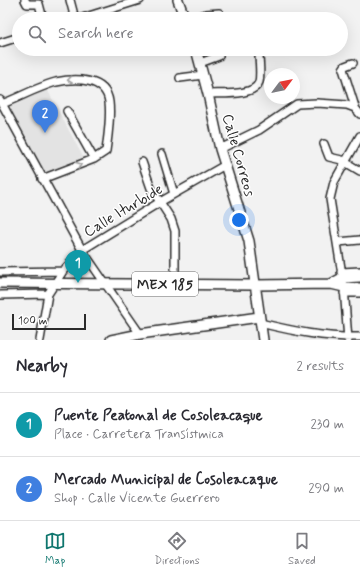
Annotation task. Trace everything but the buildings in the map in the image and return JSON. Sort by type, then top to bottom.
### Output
[{"type":"main road","points":[[178,0],[183,12]]},
{"type":"main road","name":"Calle Correos","points":[[198,56],[220,149],[250,241],[263,340]]},
{"type":"main road","name":"MEX 185","points":[[331,284],[342,275],[360,277]]},
{"type":"main road","name":"MEX 185","points":[[0,283],[255,285],[331,284],[344,290],[360,288]]},
{"type":"main road","points":[[111,340],[140,334],[260,320]]},
{"type":"street","points":[[25,0],[27,4],[39,4],[41,12]]},
{"type":"street","points":[[70,0],[73,12]]},
{"type":"street","points":[[101,12],[140,0]]},
{"type":"street","points":[[0,43],[12,39]]},
{"type":"street","points":[[200,63],[219,56]]},
{"type":"street","points":[[208,94],[237,94],[250,90],[259,82],[259,56]]},
{"type":"street","points":[[353,63],[345,66],[343,69],[358,112]]},
{"type":"street","points":[[180,78],[203,75]]},
{"type":"street","points":[[42,179],[94,159],[106,151],[109,133],[109,101],[103,89],[93,82],[78,80],[55,82],[1,102],[42,179],[82,250],[140,334]]},
{"type":"street","points":[[220,149],[259,130],[297,104],[310,103],[347,105],[351,106],[358,112]]},
{"type":"street","points":[[67,111],[94,159]]},
{"type":"street","points":[[348,339],[338,242],[330,199],[334,182],[360,136]]},
{"type":"street","points":[[324,144],[329,157],[346,162],[360,171]]},
{"type":"street","points":[[162,154],[174,194]]},
{"type":"street","points":[[142,162],[148,182],[171,219],[175,231],[175,284]]},
{"type":"street","name":"Calle Iturbide","points":[[40,340],[48,294],[63,271],[82,250],[160,202],[225,165]]},
{"type":"street","points":[[338,242],[360,240]]},
{"type":"street","points":[[0,272],[63,271]]},
{"type":"street","points":[[342,275],[360,271]]},
{"type":"street","points":[[344,290],[360,293]]},
{"type":"street","points":[[0,295],[48,294]]},
{"type":"street","points":[[260,320],[309,333],[348,339],[360,337]]},
{"type":"shaded area","points":[[47,89],[83,157],[42,174],[8,108]]},
{"type":"place","name":"Mercado Municipal de Cosoleacaque","points":[[45,133]]},
{"type":"place","name":"Puente Peatonal de Cosoleacaque","points":[[78,283]]}]
